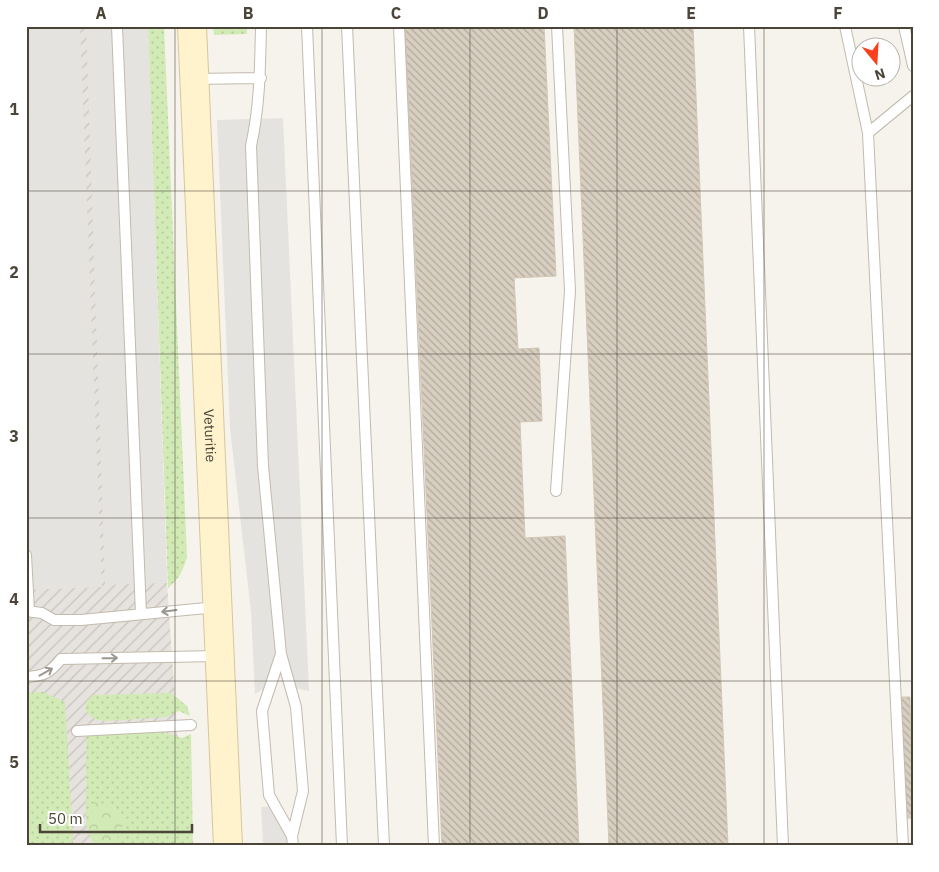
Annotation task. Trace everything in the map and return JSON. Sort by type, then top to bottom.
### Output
[{"type":"main road","name":"Veturitie","points":[[192,26],[228,846]]},
{"type":"lane","points":[[117,26],[141,614]]},
{"type":"lane","points":[[261,26],[261,78],[257,119],[251,146],[263,466],[281,654],[296,707],[302,791],[293,841]]},
{"type":"lane","points":[[307,26],[342,846]]},
{"type":"lane","points":[[347,26],[384,846]]},
{"type":"lane","points":[[399,26],[434,846]]},
{"type":"lane","points":[[556,491],[570,292],[557,26]]},
{"type":"lane","points":[[749,26],[783,846]]},
{"type":"lane","points":[[845,26],[868,133],[903,846]]},
{"type":"lane","points":[[904,26],[913,66]]},
{"type":"lane","points":[[194,79],[261,78]]},
{"type":"lane","points":[[868,133],[913,96]]},
{"type":"lane","points":[[26,555],[27,611],[42,613],[54,620],[81,620],[218,607]]},
{"type":"lane","points":[[281,654],[262,711],[269,795],[293,841]]},
{"type":"lane","points":[[26,678],[40,676],[52,670],[61,659],[219,656]]},
{"type":"lane","points":[[77,731],[191,725]]},
{"type":"shaded area","points":[[26,26],[148,26],[167,583],[185,846],[26,846]]},
{"type":"shaded area","points":[[26,26],[80,26],[102,587],[28,590],[26,601]]},
{"type":"shaded area","points":[[86,26],[148,26],[167,583],[105,585]]},
{"type":"shaded area","points":[[283,118],[309,691],[290,687],[281,655],[270,685],[255,694],[251,612],[230,428],[217,120]]},
{"type":"shaded area","points":[[275,806],[293,846],[263,846],[261,807]]},
{"type":"green space","points":[[148,26],[164,26],[187,557],[180,574],[168,588]]},
{"type":"green space","points":[[213,26],[247,26],[247,34],[214,35]]},
{"type":"green space","points":[[43,692],[65,702],[73,843],[76,846],[26,846],[26,693]]},
{"type":"green space","points":[[171,693],[187,706],[190,716],[179,711],[166,717],[105,721],[93,718],[85,709],[86,702],[93,695]]},
{"type":"green space","points":[[163,732],[182,738],[191,734],[193,846],[95,846],[86,824],[86,737],[89,734]]},
{"type":"green space","points":[[97,801],[116,810],[126,822],[117,833],[119,846],[95,846],[91,838],[86,824],[92,815],[91,805]]},
{"type":"building","points":[[405,26],[544,26],[556,276],[514,278],[518,349],[539,348],[542,421],[520,422],[525,538],[565,536],[579,846],[442,846]]},
{"type":"building","points":[[574,26],[693,26],[728,846],[609,846]]},
{"type":"building","points":[[901,697],[910,697],[913,818],[906,818]]}]
